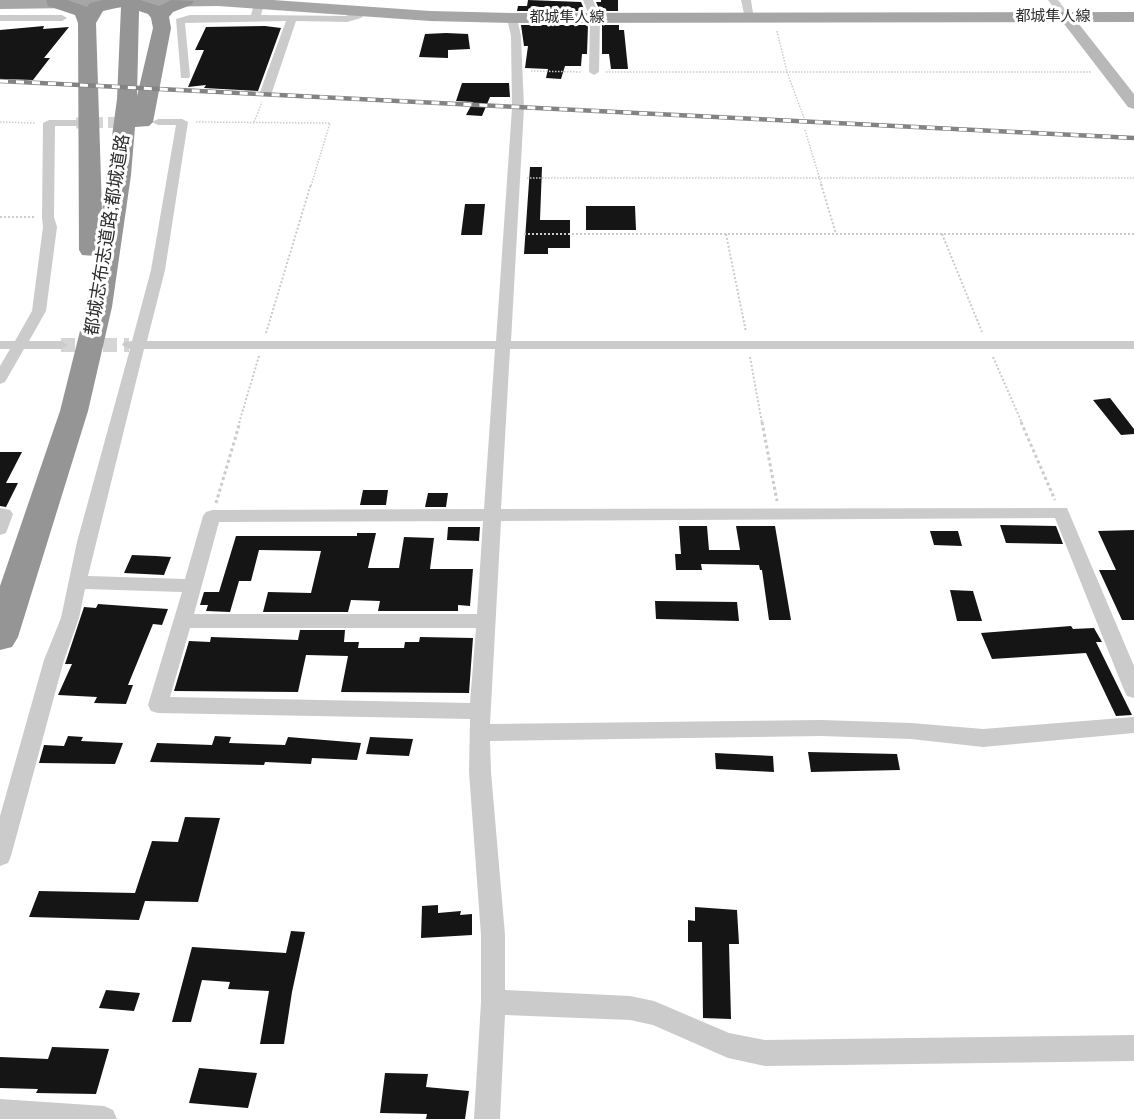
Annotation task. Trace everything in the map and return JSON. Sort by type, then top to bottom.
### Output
[{"type":"highway","points":[[160,17],[166,8],[183,0]]},
{"type":"highway","points":[[127,2],[138,90]]},
{"type":"highway","points":[[87,23],[96,7],[127,2],[146,6],[160,17],[162,28],[160,48],[138,90]]},
{"type":"highway","points":[[60,7],[78,8],[83,12],[87,23],[92,243],[80,325],[74,411]]},
{"type":"highway","name":"都城志布志道路;都城道路","points":[[0,637],[74,411],[99,307],[114,208],[130,195],[138,90]]},
{"type":"main road","name":"都城隼人線","points":[[0,4],[60,7],[183,0],[258,7],[512,18],[1134,17]]},
{"type":"street","points":[[588,0],[595,18],[594,72]]},
{"type":"street","points":[[746,0],[750,18]]},
{"type":"street","points":[[1053,0],[1134,104]]},
{"type":"street","points":[[0,18],[60,7]]},
{"type":"street","points":[[185,76],[180,21],[258,7],[292,19],[346,19],[357,16],[363,11]]},
{"type":"street","points":[[487,1119],[493,1002],[493,935],[480,772],[480,722],[514,178],[517,71],[516,36],[512,18]]},
{"type":"street","points":[[265,96],[292,19]]},
{"type":"street","points":[[0,856],[54,660],[70,618],[134,344],[158,270],[182,122],[158,122]]},
{"type":"street","points":[[0,379],[39,311],[50,227],[48,217],[49,123],[76,123]]},
{"type":"street","points":[[134,344],[1134,345]]},
{"type":"street","points":[[0,345],[61,345]]},
{"type":"street","points":[[1134,690],[1061,512],[212,516],[194,586],[158,705],[480,722],[821,728],[911,731],[983,738],[1134,726]]},
{"type":"street","points":[[0,514],[4,514],[0,529]]},
{"type":"street","points":[[78,582],[194,586]]},
{"type":"street","points":[[183,621],[486,621]]},
{"type":"street","points":[[493,1002],[630,1008],[654,1013],[728,1045],[765,1053],[1134,1048]]},
{"type":"street","points":[[0,1112],[104,1119]]},
{"type":"path","points":[[773,18],[787,72],[804,118]]},
{"type":"path","points":[[517,71],[1109,72]]},
{"type":"path","points":[[254,122],[265,96]]},
{"type":"path","points":[[0,122],[49,123]]},
{"type":"path","points":[[182,122],[330,123],[212,516]]},
{"type":"path","points":[[806,130],[836,234]]},
{"type":"path","points":[[514,178],[1134,178]]},
{"type":"path","points":[[0,218],[48,217]]},
{"type":"path","points":[[510,234],[1134,234]]},
{"type":"path","points":[[726,234],[779,514]]},
{"type":"path","points":[[942,234],[1061,512]]},
{"type":"building","points":[[528,0],[581,2],[585,11],[517,11],[518,6],[527,6]]},
{"type":"building","points":[[601,0],[618,0],[618,11],[600,11],[596,2],[601,2]]},
{"type":"building","points":[[521,25],[588,25],[587,54],[582,54],[581,66],[565,66],[561,79],[546,78],[548,69],[525,68],[528,46],[524,46]]},
{"type":"building","points":[[602,25],[619,25],[619,30],[624,30],[628,69],[611,69],[609,54],[602,54]]},
{"type":"building","points":[[44,26],[43,29],[69,27],[44,58],[50,58],[33,80],[0,79],[0,30]]},
{"type":"building","points":[[206,27],[281,28],[258,91],[204,88],[206,85],[188,87],[204,50],[195,50]]},
{"type":"building","points":[[425,34],[468,34],[470,49],[448,50],[448,58],[419,57]]},
{"type":"building","points":[[462,83],[509,83],[510,97],[490,97],[482,116],[466,115],[473,102],[456,101]]},
{"type":"building","points":[[530,167],[542,167],[540,220],[570,220],[570,248],[548,248],[548,254],[524,254]]},
{"type":"building","points":[[465,204],[485,204],[482,235],[461,235]]},
{"type":"building","points":[[586,206],[635,206],[636,230],[586,230]]},
{"type":"building","points":[[1110,398],[1134,429],[1134,434],[1121,435],[1093,400]]},
{"type":"building","points":[[0,452],[22,452],[6,483],[18,483],[6,507],[0,506]]},
{"type":"building","points":[[363,490],[388,490],[386,505],[360,505]]},
{"type":"building","points":[[428,493],[448,493],[446,507],[425,507]]},
{"type":"building","points":[[1000,525],[1056,526],[1063,544],[1006,543]]},
{"type":"building","points":[[679,526],[707,526],[709,550],[740,550],[736,526],[775,526],[791,620],[769,620],[762,570],[759,565],[701,564],[702,570],[676,570],[675,554],[681,554]]},
{"type":"building","points":[[448,527],[480,527],[479,541],[447,540]]},
{"type":"building","points":[[1134,530],[1134,620],[1122,620],[1099,570],[1116,570],[1098,531]]},
{"type":"building","points":[[930,531],[958,531],[962,546],[934,545]]},
{"type":"building","points":[[357,533],[376,533],[368,568],[399,568],[404,537],[434,538],[430,569],[473,569],[470,606],[458,605],[458,611],[378,611],[380,601],[351,600],[348,612],[263,612],[268,592],[311,593],[321,551],[259,550],[251,581],[239,581],[230,612],[206,611],[208,605],[200,605],[204,592],[219,592],[236,536],[357,536]]},
{"type":"building","points":[[132,555],[171,557],[164,575],[124,573]]},
{"type":"building","points":[[950,590],[973,591],[982,621],[957,621]]},
{"type":"building","points":[[655,601],[737,602],[739,621],[656,619]]},
{"type":"building","points":[[98,604],[168,609],[162,625],[153,624],[128,685],[133,685],[126,704],[94,703],[97,697],[58,695],[72,664],[65,664],[84,607],[96,608]]},
{"type":"building","points":[[1071,626],[1073,629],[1094,628],[1102,642],[1096,642],[1132,715],[1116,716],[1086,653],[992,659],[981,633]]},
{"type":"building","points":[[300,630],[345,630],[344,642],[359,642],[358,648],[404,648],[405,642],[419,642],[420,637],[473,638],[469,693],[341,692],[348,656],[306,655],[298,692],[174,691],[189,641],[210,642],[211,637],[298,640]]},
{"type":"building","points":[[68,736],[83,737],[81,741],[123,743],[115,764],[39,763],[44,745],[64,746]]},
{"type":"building","points":[[215,736],[231,737],[229,743],[285,745],[288,737],[361,743],[357,760],[312,758],[311,764],[265,762],[264,765],[150,762],[157,743],[212,745]]},
{"type":"building","points":[[370,737],[413,739],[409,756],[366,754]]},
{"type":"building","points":[[808,752],[897,754],[900,770],[811,772]]},
{"type":"building","points":[[715,753],[773,756],[774,772],[716,769]]},
{"type":"building","points":[[185,817],[220,818],[198,902],[145,901],[139,920],[29,917],[39,891],[135,893],[152,841],[178,842]]},
{"type":"building","points":[[438,905],[438,913],[461,911],[460,915],[472,914],[472,935],[421,938],[422,906]]},
{"type":"building","points":[[695,907],[737,910],[739,944],[729,944],[731,1019],[703,1018],[702,942],[688,942],[688,920],[695,921]]},
{"type":"building","points":[[291,931],[305,932],[284,1044],[260,1044],[269,991],[228,989],[230,982],[202,980],[191,1022],[172,1022],[192,947],[286,953]]},
{"type":"building","points":[[106,990],[140,993],[134,1011],[99,1008]]},
{"type":"building","points":[[52,1047],[109,1049],[96,1094],[36,1093],[38,1089],[0,1088],[0,1057],[48,1059]]},
{"type":"building","points":[[199,1068],[257,1073],[248,1108],[189,1103]]},
{"type":"building","points":[[385,1073],[428,1074],[426,1087],[469,1091],[465,1119],[426,1119],[427,1114],[380,1113]]},
{"type":"tunnel","points":[[76,123],[137,122]]},
{"type":"tunnel","points":[[61,345],[129,345]]},
{"type":"railway","points":[[0,81],[1134,138]]}]
